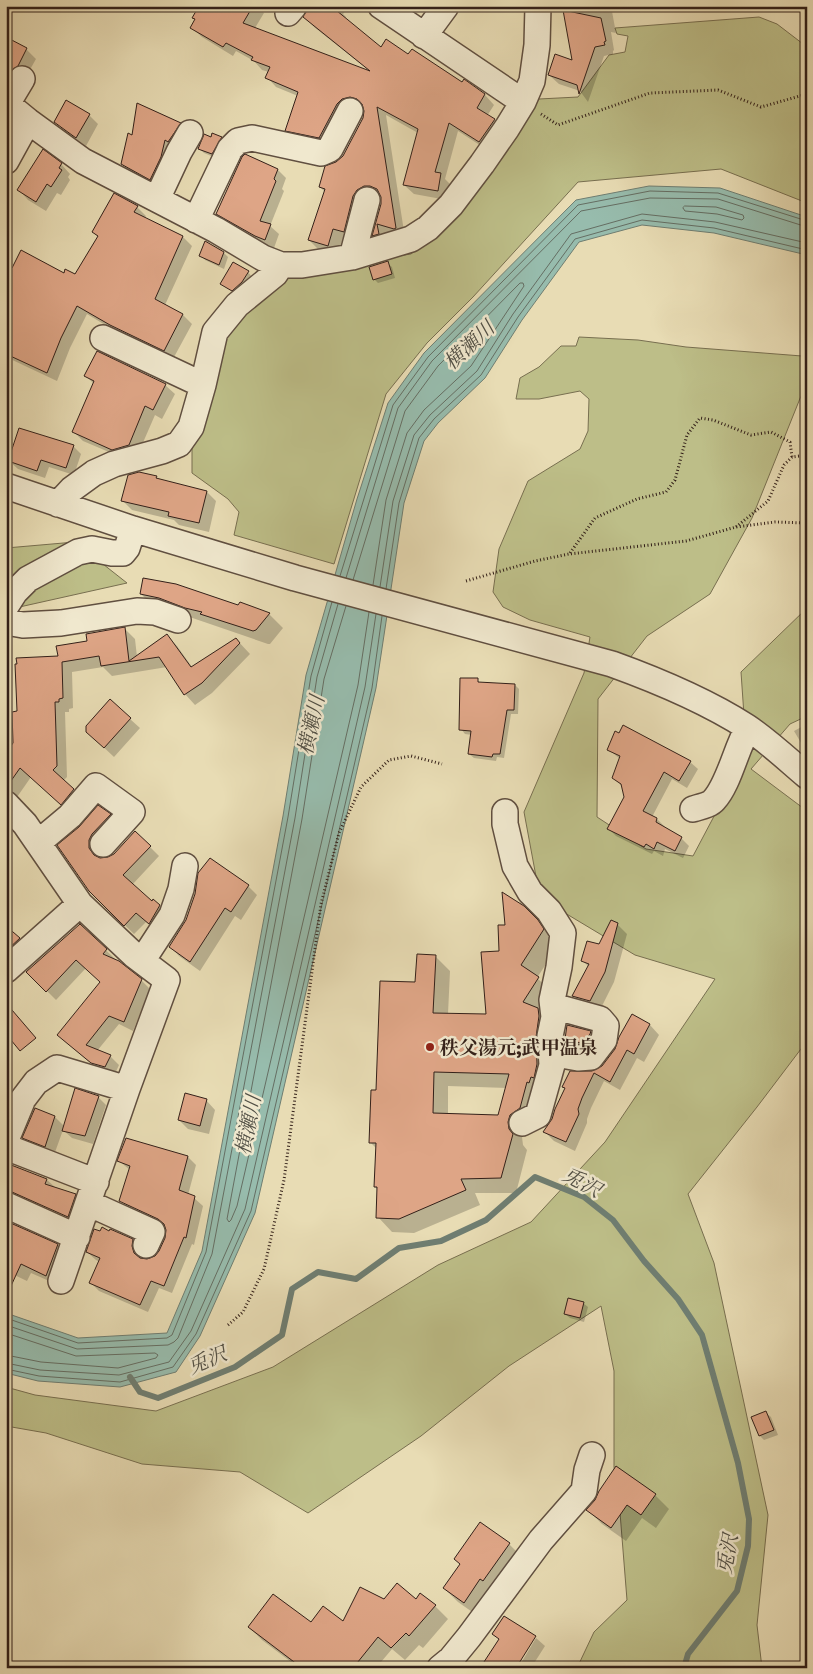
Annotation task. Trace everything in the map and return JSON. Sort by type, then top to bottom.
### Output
[{"type":"street","points":[[381,6],[523,102]]},
{"type":"street","points":[[424,36],[446,6]]},
{"type":"street","points":[[22,80],[7,103],[28,121],[83,161],[196,220],[263,258],[281,265],[302,265],[352,257],[411,239],[428,228],[451,205],[482,164],[523,102],[532,81],[538,6]]},
{"type":"street","points":[[196,220],[230,149],[238,141],[252,138],[321,153],[330,149],[350,111]]},
{"type":"street","points":[[6,161],[28,121]]},
{"type":"street","points":[[157,199],[190,133]]},
{"type":"street","points":[[352,257],[367,200]]},
{"type":"street","points":[[58,504],[72,489],[94,473],[114,464],[162,451],[179,444],[191,427],[203,385],[214,332],[237,305],[275,274],[281,265]]},
{"type":"street","points":[[102,338],[203,385]]},
{"type":"street","points":[[6,486],[132,530],[295,578],[612,664],[655,679],[696,699],[748,728],[804,764]]},
{"type":"street","points":[[6,606],[15,592],[28,578],[78,552],[92,549],[112,553],[123,552],[127,548],[132,530]]},
{"type":"street","points":[[6,622],[23,625],[61,623],[137,611],[155,612],[178,620]]},
{"type":"street","points":[[693,809],[713,802],[721,791],[742,738],[748,728]]},
{"type":"street","points":[[39,842],[70,816],[96,786],[132,812],[103,844]]},
{"type":"street","points":[[6,804],[39,842],[80,904],[142,961],[167,980],[127,1089],[61,1281]]},
{"type":"street","points":[[505,812],[505,824],[515,866],[530,892],[550,911],[563,934],[552,1000],[554,1017],[550,1036],[552,1065],[538,1115],[522,1123]]},
{"type":"street","points":[[142,961],[172,915],[181,889],[185,866]]},
{"type":"street","points":[[6,970],[80,904]]},
{"type":"street","points":[[550,1053],[578,1058],[591,1057],[604,1040],[606,1026],[600,1019],[553,1006]]},
{"type":"street","points":[[6,1140],[23,1099],[36,1082],[57,1068],[127,1089]]},
{"type":"street","points":[[6,1147],[92,1192],[152,1232],[146,1245]]},
{"type":"street","points":[[6,1205],[77,1237]]},
{"type":"street","points":[[440,1668],[451,1659],[469,1637],[541,1540],[584,1491],[587,1470],[592,1455]]},
{"type":"path","points":[[523,102],[558,124],[650,93],[718,90],[761,107],[807,94]]},
{"type":"path","points":[[569,554],[594,518],[637,499],[666,492],[675,480],[687,435],[700,418],[713,420],[751,435],[771,432],[790,442],[792,457]]},
{"type":"path","points":[[736,527],[768,501],[784,466],[792,457],[807,455]]},
{"type":"path","points":[[466,581],[535,561],[569,554],[686,541],[736,527],[775,522],[807,522]]},
{"type":"path","points":[[228,1325],[243,1312],[264,1269],[284,1180],[321,904],[339,834],[361,787],[389,760],[411,756],[442,764]]},
{"type":"green space","points":[[759,17],[777,24],[807,47],[807,203],[721,169],[578,182],[473,297],[427,343],[386,394],[334,564],[234,535],[239,512],[228,499],[192,473],[192,442],[228,330],[262,292],[300,271],[411,254],[459,213],[539,99],[578,97],[609,55],[625,52],[628,36],[617,34],[615,28]]},
{"type":"green space","points":[[579,337],[638,340],[686,347],[802,356],[801,396],[752,518],[710,594],[647,636],[598,699],[597,817],[646,849],[693,856],[747,759],[741,672],[807,608],[807,716],[790,724],[751,769],[807,811],[807,1041],[688,1194],[714,1263],[768,1515],[757,1625],[762,1668],[577,1668],[594,1632],[627,1600],[619,1500],[614,1467],[614,1371],[601,1306],[509,1366],[421,1436],[308,1513],[240,1472],[142,1464],[46,1433],[6,1426],[6,1387],[35,1395],[156,1411],[273,1367],[438,1265],[531,1222],[605,1142],[715,979],[635,955],[540,898],[524,812],[584,673],[590,637],[530,620],[503,607],[493,592],[499,549],[528,481],[580,449],[588,431],[589,399],[580,391],[539,399],[516,399],[520,378],[539,367],[561,346],[576,346]]},
{"type":"green space","points":[[75,542],[127,583],[6,610],[6,548]]},
{"type":"water","name":"横瀬川","points":[[649,186],[720,188],[807,217],[807,255],[714,233],[642,225],[579,242],[522,320],[485,378],[438,423],[424,441],[404,503],[376,688],[255,1213],[200,1336],[176,1372],[120,1387],[38,1381],[6,1373],[6,1313],[78,1338],[167,1333],[202,1251],[283,816],[306,675],[357,499],[388,403],[424,353],[576,200]]},
{"type":"building","points":[[199,6],[253,6],[243,23],[370,71],[303,17],[308,6],[331,6],[381,47],[386,39],[408,54],[412,49],[462,82],[464,79],[485,94],[477,108],[495,119],[479,142],[449,123],[435,172],[441,173],[438,191],[403,185],[418,129],[377,107],[396,228],[377,224],[379,234],[372,236],[381,204],[381,197],[377,189],[364,186],[357,190],[353,196],[344,232],[333,229],[328,246],[308,240],[325,189],[319,187],[325,166],[336,162],[343,156],[363,118],[362,104],[357,99],[350,97],[342,99],[337,104],[319,138],[285,131],[298,92],[265,78],[270,67],[251,60],[253,57],[226,43],[223,47],[190,28],[195,19],[192,18]]},
{"type":"building","points":[[563,10],[601,18],[606,41],[604,42],[605,45],[595,47],[579,94],[577,85],[548,75],[555,54],[572,60]]},
{"type":"building","points":[[6,37],[27,48],[18,66],[10,71],[6,77]]},
{"type":"building","points":[[66,100],[90,114],[76,138],[54,122]]},
{"type":"building","points":[[137,103],[181,123],[168,142],[165,140],[161,157],[150,180],[121,164],[128,133],[132,135]]},
{"type":"building","points":[[212,133],[222,137],[212,154],[198,149],[204,134],[211,137]]},
{"type":"building","points":[[43,149],[62,163],[59,168],[62,170],[51,187],[47,184],[36,202],[17,190]]},
{"type":"building","points":[[245,154],[278,169],[274,179],[276,181],[260,221],[271,224],[265,240],[216,214]]},
{"type":"building","points":[[114,193],[138,206],[134,212],[183,236],[155,299],[183,314],[164,351],[110,325],[77,306],[61,338],[47,373],[6,354],[6,265],[12,268],[21,250],[64,273],[65,269],[75,274],[98,236],[92,232]]},
{"type":"building","points":[[205,241],[224,252],[219,265],[199,256]]},
{"type":"building","points":[[388,261],[392,274],[373,280],[369,267]]},
{"type":"building","points":[[233,262],[249,271],[242,282],[232,291],[220,284]]},
{"type":"building","points":[[97,351],[166,384],[153,410],[145,406],[129,445],[112,450],[72,432],[94,381],[84,376]]},
{"type":"building","points":[[19,428],[74,445],[66,468],[41,460],[37,471],[8,461]]},
{"type":"building","points":[[139,472],[207,491],[199,523],[168,516],[169,512],[121,501],[128,475]]},
{"type":"building","points":[[143,578],[176,584],[238,605],[240,602],[270,613],[253,631],[200,614],[202,612],[140,594]]},
{"type":"building","points":[[125,627],[129,661],[167,634],[191,667],[236,638],[240,643],[202,683],[184,695],[159,657],[101,666],[99,656],[62,662],[63,698],[59,699],[59,702],[55,702],[57,766],[53,770],[74,789],[61,805],[20,768],[6,788],[6,753],[13,743],[12,712],[17,711],[16,658],[58,656],[56,646],[87,641],[86,634]]},
{"type":"building","points":[[460,678],[478,678],[478,682],[515,684],[514,710],[507,710],[500,754],[493,754],[492,757],[468,754],[471,731],[459,730]]},
{"type":"building","points":[[110,699],[131,718],[104,748],[86,732],[86,726]]},
{"type":"building","points":[[623,725],[691,761],[679,781],[664,772],[643,811],[657,818],[656,822],[682,837],[675,851],[657,842],[654,849],[646,844],[644,847],[607,829],[624,797],[621,784],[612,778],[620,756],[607,750],[615,731],[619,733]]},
{"type":"building","points":[[98,805],[111,814],[92,834],[89,840],[89,848],[94,855],[100,858],[114,854],[135,831],[151,846],[123,875],[152,901],[153,899],[160,905],[149,924],[136,913],[124,926],[89,891],[57,845],[79,827]]},
{"type":"building","points":[[210,858],[249,885],[231,912],[225,908],[190,962],[169,947],[186,920],[195,894],[198,873]]},
{"type":"building","points":[[502,892],[524,906],[544,929],[521,965],[539,977],[523,1002],[538,1008],[537,1064],[534,1078],[531,1077],[529,1083],[527,1082],[520,1108],[510,1115],[509,1129],[513,1134],[501,1178],[461,1179],[466,1190],[399,1219],[376,1218],[377,1187],[374,1187],[376,1143],[369,1143],[371,1090],[376,1090],[380,981],[415,982],[417,954],[436,955],[433,1013],[486,1014],[481,952],[499,951],[498,925],[505,925]],"holes":[[[434,1072],[509,1074],[498,1115],[433,1113]]]},
{"type":"building","points":[[611,920],[618,923],[605,972],[590,1001],[572,996],[589,964],[581,961],[587,941],[599,944]]},
{"type":"building","points":[[80,924],[107,949],[103,954],[119,961],[142,979],[124,1022],[109,1016],[86,1045],[111,1055],[105,1067],[91,1063],[57,1035],[100,982],[76,960],[46,992],[26,972]]},
{"type":"building","points":[[6,926],[20,938],[6,951]]},
{"type":"building","points":[[6,1003],[36,1038],[20,1051],[6,1034]]},
{"type":"building","points":[[632,1014],[650,1024],[634,1054],[627,1050],[610,1082],[594,1073],[582,1098],[578,1109],[579,1114],[566,1142],[543,1132],[552,1119],[565,1088],[562,1087],[570,1071],[592,1071],[602,1066],[615,1049],[619,1037]]},
{"type":"building","points":[[567,1025],[591,1031],[583,1043],[571,1042],[565,1039]]},
{"type":"building","points":[[75,1088],[99,1096],[85,1136],[62,1131]]},
{"type":"building","points":[[185,1093],[207,1099],[200,1126],[178,1120]]},
{"type":"building","points":[[35,1108],[55,1116],[45,1147],[22,1138]]},
{"type":"building","points":[[126,1138],[188,1156],[179,1190],[195,1196],[186,1238],[184,1237],[164,1286],[151,1281],[140,1305],[89,1283],[100,1258],[86,1252],[94,1229],[100,1231],[102,1227],[133,1239],[134,1253],[140,1258],[147,1259],[155,1256],[165,1238],[166,1230],[164,1224],[158,1219],[119,1201],[130,1166],[117,1161]]},
{"type":"building","points":[[6,1163],[47,1179],[45,1184],[76,1194],[68,1217],[6,1191]]},
{"type":"building","points":[[6,1221],[58,1244],[46,1276],[21,1264],[6,1297]]},
{"type":"building","points":[[568,1298],[584,1302],[580,1318],[564,1314]]},
{"type":"building","points":[[766,1411],[774,1430],[759,1436],[751,1417]]},
{"type":"building","points":[[616,1466],[656,1494],[641,1515],[627,1505],[611,1528],[586,1510],[595,1500]]},
{"type":"building","points":[[480,1522],[510,1543],[483,1581],[480,1579],[464,1603],[443,1588],[460,1564],[454,1559]]},
{"type":"building","points":[[397,1583],[416,1599],[420,1593],[436,1605],[409,1636],[406,1633],[391,1648],[378,1637],[353,1668],[302,1668],[248,1627],[273,1594],[311,1622],[323,1606],[343,1621],[360,1587],[384,1599]]},
{"type":"building","points":[[504,1616],[536,1636],[516,1668],[480,1668],[499,1639],[492,1634]]},
{"type":"waterway","name":"兎沢","points":[[130,1377],[140,1392],[158,1398],[235,1367],[282,1335],[292,1289],[318,1272],[356,1279],[399,1248],[441,1241],[486,1220],[535,1177],[584,1197],[613,1220],[644,1261],[678,1299],[702,1335],[738,1463],[749,1519],[748,1546],[737,1591],[688,1654],[684,1668]]},
{"type":"place","name":"秩父湯元;武甲温泉","points":[[430,1047]]}]
